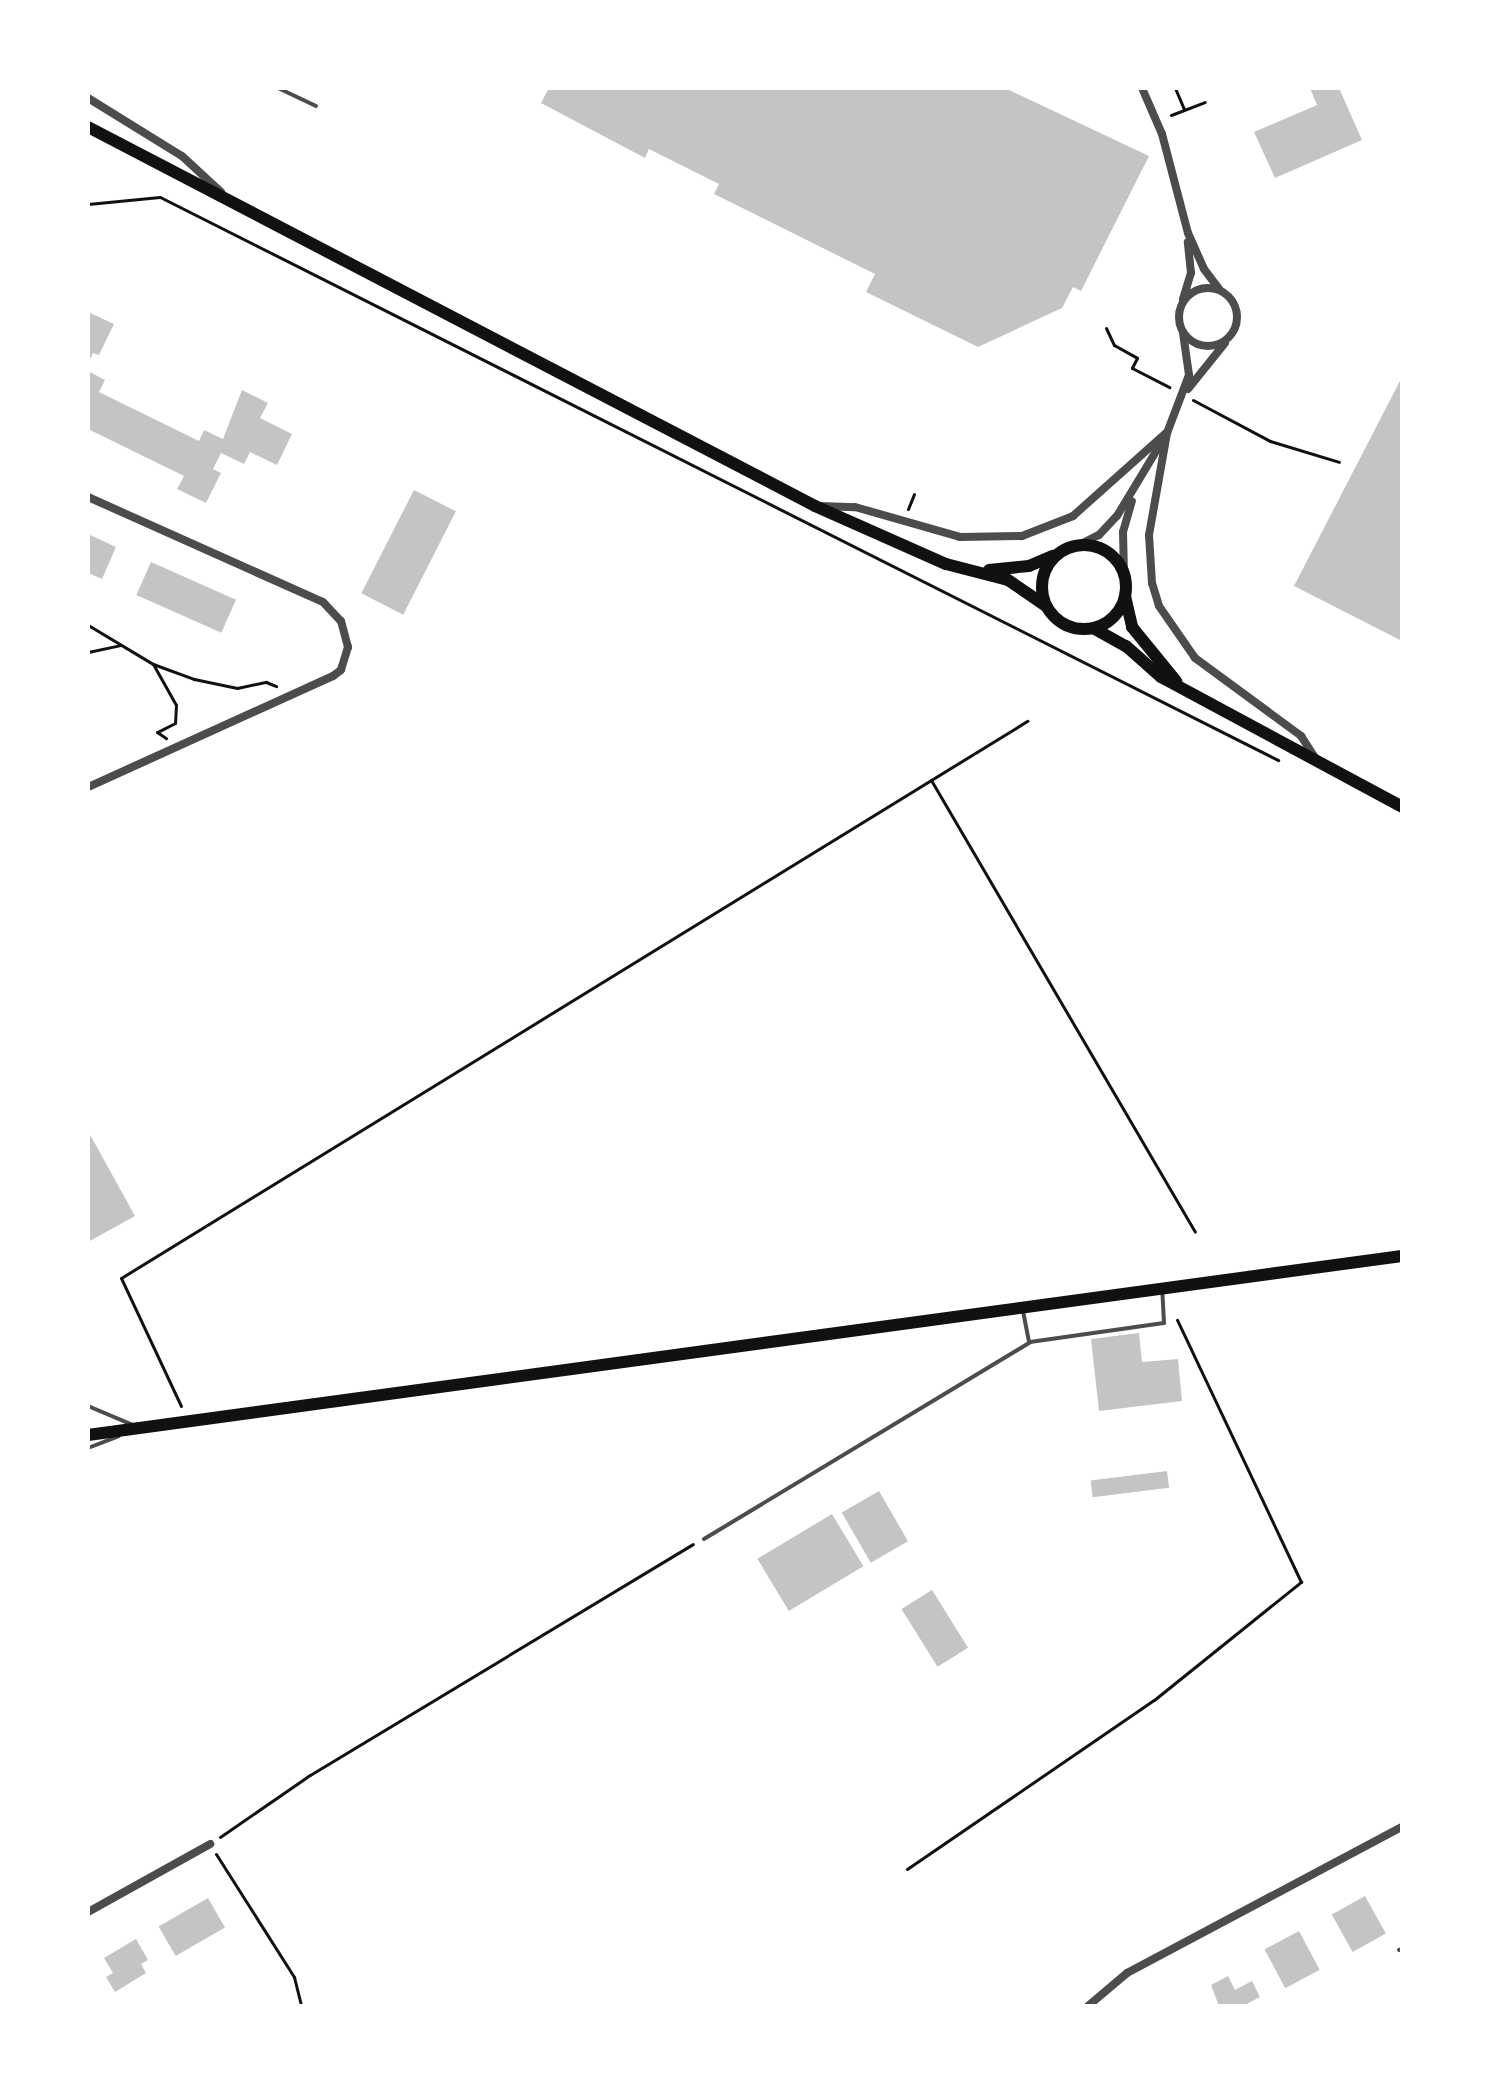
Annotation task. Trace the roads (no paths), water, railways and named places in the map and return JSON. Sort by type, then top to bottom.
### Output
[{"type":"main road","points":[[88,127],[243,211],[815,506],[946,564],[980,570],[1027,590],[1061,623],[1093,628],[1126,646],[1161,677],[1178,683],[1402,807]]},
{"type":"main road","points":[[980,570],[1029,566],[1077,546],[1106,552],[1124,575],[1132,627],[1178,683]]},
{"type":"main road","points":[[1046,606],[1044,572],[1059,553]]},
{"type":"main road","points":[[1093,628],[1117,613],[1125,596]]},
{"type":"main road","points":[[88,1435],[1021,1304],[1402,1256]]},
{"type":"street","points":[[1142,88],[1162,134],[1188,233],[1204,269],[1237,310],[1232,335],[1184,394]]},
{"type":"street","points":[[88,98],[182,156],[243,211]]},
{"type":"street","points":[[1077,546],[1099,535],[1134,494],[1184,394],[1189,375],[1182,303],[1191,273],[1188,233]]},
{"type":"street","points":[[1182,303],[1194,291],[1220,290]]},
{"type":"street","points":[[1183,333],[1207,347],[1232,335]]},
{"type":"street","points":[[815,506],[855,507],[975,539],[1022,536],[1073,516],[1167,433]]},
{"type":"street","points":[[1167,433],[1149,535],[1152,583],[1159,606],[1195,658],[1301,736],[1320,764]]},
{"type":"street","points":[[1124,575],[1123,532],[1134,494]]},
{"type":"street","points":[[88,497],[335,611],[348,647],[341,670],[88,787]]},
{"type":"street","points":[[1088,2006],[1127,1973],[1402,1827]]},
{"type":"street","points":[[88,1912],[210,1844]]},
{"type":"lane","points":[[278,88],[316,106]]},
{"type":"lane","points":[[704,1539],[1030,1342],[1164,1323],[1162,1288]]},
{"type":"lane","points":[[1021,1304],[1030,1342]]},
{"type":"lane","points":[[88,1406],[139,1428]]},
{"type":"lane","points":[[88,1448],[139,1428]]}]
